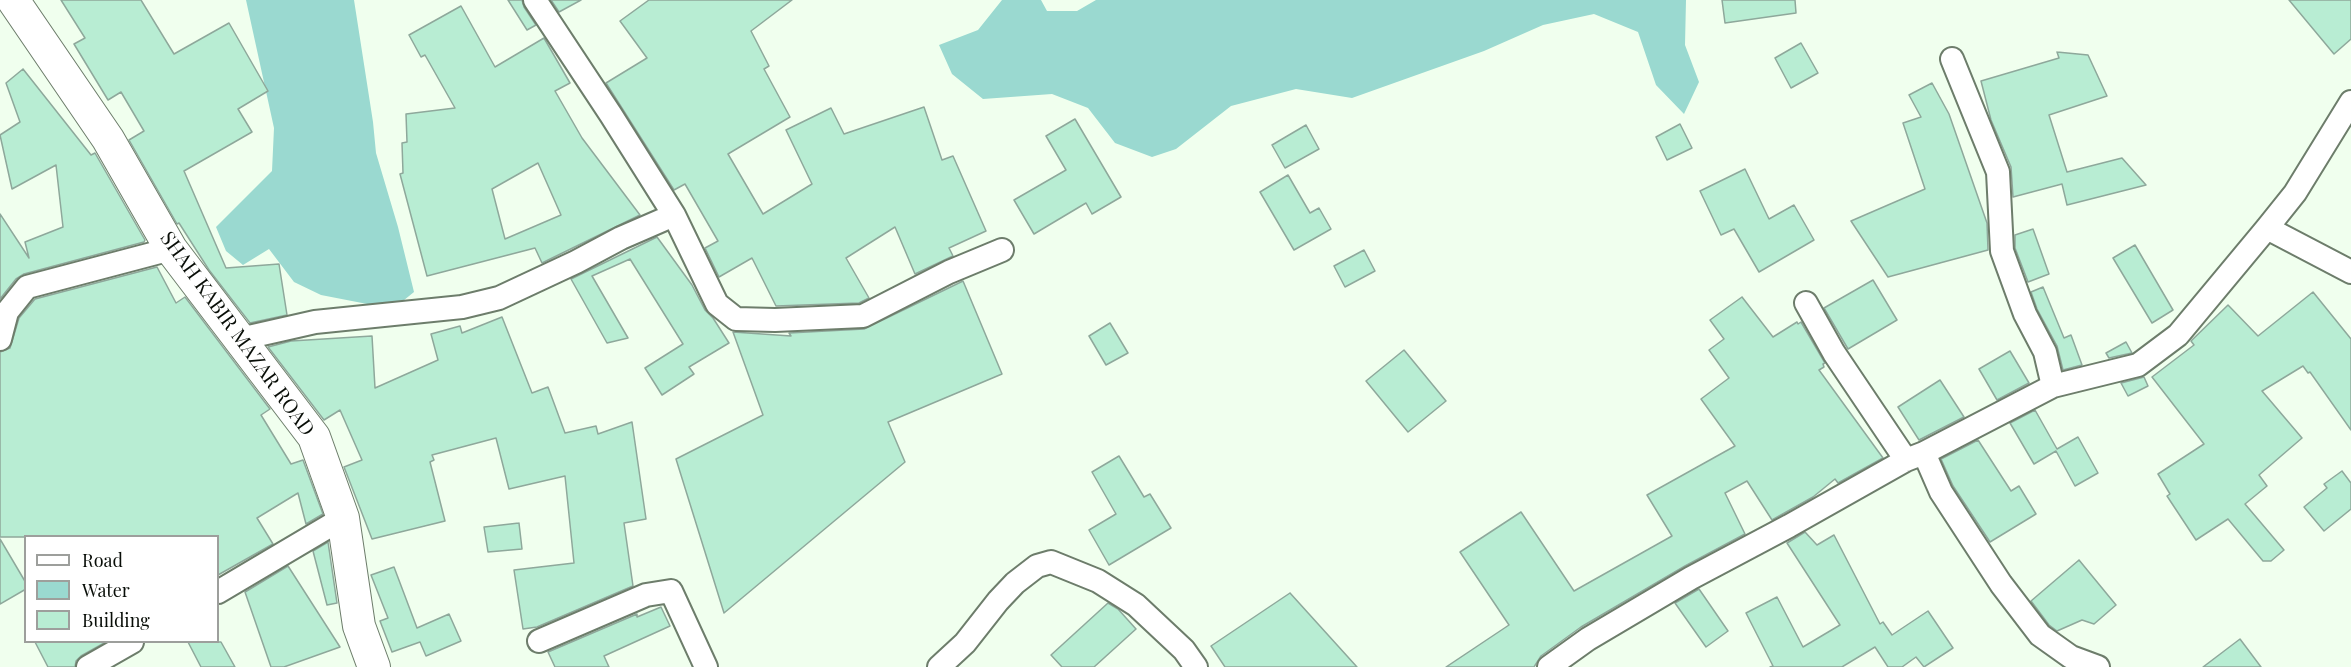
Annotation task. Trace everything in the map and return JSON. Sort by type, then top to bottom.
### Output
[{"type":"street","name":"SHAH KABIR MAZAR ROAD","points":[[13,0],[108,139],[171,249],[314,437],[343,518],[359,626],[374,667]]},
{"type":"street","points":[[535,0],[674,215],[717,304],[736,318],[775,320],[863,316],[949,272],[1002,250]]},
{"type":"street","points":[[1952,59],[1998,172],[2002,251],[2025,314],[2045,352],[2053,386]]},
{"type":"street","points":[[1549,667],[1588,639],[1691,578],[1915,456],[2053,386],[2138,364],[2146,359],[2178,335],[2295,193],[2351,102]]},
{"type":"street","points":[[240,339],[315,322],[462,307],[499,298],[621,238],[674,215]]},
{"type":"street","points":[[2267,228],[2351,272]]},
{"type":"street","points":[[0,339],[7,312],[27,286],[171,249]]},
{"type":"street","points":[[1806,303],[1834,353],[1915,456],[2001,584],[2040,635],[2071,657],[2098,667]]},
{"type":"street","points":[[219,591],[343,518]]},
{"type":"street","points":[[939,667],[965,643],[1015,583],[1037,567],[1051,562],[1098,581],[1136,605],[1184,650],[1196,667]]},
{"type":"street","points":[[539,641],[646,595],[671,591],[706,667]]},
{"type":"street","points":[[88,667],[130,643]]},
{"type":"water","points":[[246,0],[354,0],[376,153],[414,292],[393,309],[321,295],[294,282],[269,249],[243,265],[226,251],[216,227],[272,171],[274,128]]},
{"type":"water","points":[[1002,0],[1041,0],[1047,11],[1077,11],[1096,0],[1686,0],[1685,45],[1699,82],[1684,114],[1656,85],[1638,32],[1594,14],[1543,25],[1484,51],[1352,98],[1296,89],[1231,106],[1176,149],[1152,157],[1115,143],[1088,108],[1052,94],[983,99],[952,74],[939,45],[978,30]]},
{"type":"building","points":[[61,0],[141,0],[174,54],[229,23],[268,91],[238,109],[252,132],[184,171],[226,268],[279,264],[287,315],[250,323],[209,270],[179,223],[177,224],[129,140],[144,131],[121,92],[108,100],[74,44],[85,38]]},
{"type":"building","points":[[508,0],[522,0],[536,25],[527,30]]},
{"type":"building","points":[[551,0],[581,0],[559,12]]},
{"type":"building","points":[[649,0],[792,0],[751,31],[769,66],[764,69],[790,117],[728,154],[763,214],[812,184],[786,130],[831,108],[844,134],[924,107],[942,160],[953,156],[986,231],[949,248],[953,256],[915,274],[895,227],[846,258],[869,298],[859,303],[776,306],[752,258],[719,277],[705,248],[718,241],[685,184],[674,190],[606,83],[647,58],[620,21]]},
{"type":"building","points":[[1722,0],[1795,0],[1796,13],[1725,23]]},
{"type":"building","points":[[2289,0],[2351,0],[2351,39],[2334,54]]},
{"type":"building","points":[[461,6],[495,67],[544,38],[570,83],[555,91],[582,138],[640,215],[542,263],[535,248],[427,276],[400,174],[403,173],[402,143],[407,142],[406,114],[455,108],[425,55],[421,57],[409,35]],"holes":[[[538,163],[561,215],[505,239],[492,189]]]},
{"type":"building","points":[[1801,43],[1818,73],[1791,88],[1775,58]]},
{"type":"building","points":[[2057,52],[2088,55],[2107,96],[2049,115],[2067,172],[2122,158],[2146,185],[2067,205],[2062,184],[2013,197],[2011,167],[1991,120],[1981,81],[2059,58]]},
{"type":"building","points":[[23,69],[91,155],[95,153],[145,240],[24,274],[16,279],[0,299],[0,214],[29,258],[25,242],[63,227],[56,165],[12,189],[0,135],[20,122],[6,83]]},
{"type":"building","points":[[1932,83],[1949,114],[1987,223],[1988,250],[1888,277],[1851,221],[1925,189],[1903,123],[1921,117],[1909,95]]},
{"type":"building","points":[[1075,119],[1121,197],[1092,214],[1086,203],[1034,234],[1014,200],[1066,170],[1046,136]]},
{"type":"building","points":[[1680,124],[1692,148],[1667,160],[1656,137]]},
{"type":"building","points":[[1306,125],[1319,149],[1285,168],[1272,145]]},
{"type":"building","points":[[1745,169],[1769,219],[1794,205],[1814,240],[1759,272],[1734,229],[1721,235],[1700,191]]},
{"type":"building","points":[[1288,175],[1310,213],[1319,208],[1331,229],[1294,250],[1260,192]]},
{"type":"building","points":[[2033,229],[2049,274],[2028,282],[2015,248],[2015,235]]},
{"type":"building","points":[[657,237],[692,285],[705,310],[729,343],[689,367],[694,374],[662,395],[645,368],[683,344],[630,259],[592,276],[628,338],[607,343],[571,279]]},
{"type":"building","points":[[2135,245],[2173,310],[2152,323],[2113,258]]},
{"type":"building","points":[[1364,250],[1375,271],[1345,287],[1334,266]]},
{"type":"building","points":[[157,267],[176,303],[185,297],[270,409],[261,415],[291,464],[303,460],[323,514],[306,524],[298,493],[257,518],[273,544],[219,574],[219,535],[0,537],[0,352],[10,348],[19,318],[35,299]]},
{"type":"building","points":[[1873,280],[1897,320],[1848,349],[1824,308]]},
{"type":"building","points":[[963,281],[1002,374],[888,422],[905,462],[724,613],[676,459],[763,415],[733,332],[791,336],[789,333],[864,329]]},
{"type":"building","points":[[2043,287],[2064,338],[2071,335],[2082,365],[2063,370],[2057,346],[2037,309],[2031,292]]},
{"type":"building","points":[[2313,292],[2351,339],[2351,430],[2310,372],[2308,373],[2303,366],[2262,391],[2302,438],[2259,475],[2267,486],[2245,504],[2284,550],[2271,561],[2263,561],[2228,519],[2196,540],[2167,496],[2170,494],[2158,474],[2204,444],[2152,377],[2194,345],[2191,341],[2228,305],[2258,336]]},
{"type":"building","points":[[1742,297],[1773,337],[1797,322],[1798,324],[1801,322],[1825,363],[1824,367],[1819,370],[1883,458],[1838,483],[1835,479],[1813,497],[1772,520],[1747,481],[1725,493],[1745,534],[1581,627],[1541,656],[1534,667],[1446,667],[1509,625],[1460,552],[1521,512],[1574,591],[1672,536],[1647,495],[1735,446],[1701,399],[1729,378],[1709,350],[1724,339],[1710,320]]},
{"type":"building","points":[[502,317],[532,393],[548,387],[565,433],[596,426],[598,434],[632,422],[646,519],[624,523],[633,586],[537,627],[523,629],[514,570],[574,563],[565,476],[509,489],[496,438],[432,455],[434,460],[430,462],[445,521],[372,539],[344,467],[362,460],[340,410],[324,420],[268,347],[291,341],[372,336],[375,388],[438,360],[431,334],[460,326],[462,333]]},
{"type":"building","points":[[1110,323],[1128,353],[1106,365],[1089,336]]},
{"type":"building","points":[[2126,342],[2132,353],[2109,358],[2106,353]]},
{"type":"building","points":[[1404,350],[1446,401],[1408,432],[1366,381]]},
{"type":"building","points":[[2010,351],[2029,383],[1997,400],[1979,369]]},
{"type":"building","points":[[2144,377],[2148,386],[2128,396],[2121,383]]},
{"type":"building","points":[[1940,380],[1964,417],[1919,440],[1898,407]]},
{"type":"building","points":[[2035,410],[2057,449],[2078,437],[2098,473],[2075,486],[2056,451],[2034,464],[2010,423]]},
{"type":"building","points":[[1978,440],[2011,491],[2019,486],[2036,514],[1990,542],[1953,486],[1941,459]]},
{"type":"building","points":[[1119,456],[1144,497],[1150,494],[1171,528],[1109,565],[1089,530],[1116,514],[1092,472]]},
{"type":"building","points":[[2342,471],[2351,483],[2351,509],[2324,531],[2304,507],[2327,488],[2324,484]]},
{"type":"building","points":[[519,523],[522,549],[488,552],[484,527]]},
{"type":"building","points":[[1805,532],[1817,545],[1834,535],[1880,624],[1883,622],[1892,635],[1928,611],[1953,648],[1924,667],[1916,657],[1902,667],[1888,667],[1875,647],[1842,667],[1770,667],[1773,666],[1746,613],[1777,597],[1803,647],[1840,625],[1787,543]]},
{"type":"building","points":[[0,539],[24,580],[24,590],[0,604]]},
{"type":"building","points":[[328,542],[337,603],[327,605],[313,551]]},
{"type":"building","points":[[2079,560],[2116,605],[2094,624],[2082,620],[2057,631],[2049,625],[2031,601]]},
{"type":"building","points":[[288,566],[340,647],[284,667],[271,667],[245,592]]},
{"type":"building","points":[[394,567],[417,628],[449,614],[461,641],[426,656],[420,642],[392,652],[380,621],[388,618],[371,575]]},
{"type":"building","points":[[1699,589],[1728,631],[1706,647],[1675,603]]},
{"type":"building","points":[[1290,593],[1357,667],[1225,667],[1211,646]]},
{"type":"building","points":[[1108,603],[1118,609],[1136,629],[1094,667],[1062,667],[1051,655]]},
{"type":"building","points":[[661,607],[670,626],[604,656],[609,667],[555,667],[548,652],[637,614],[637,617]]},
{"type":"building","points":[[2240,639],[2261,667],[2203,667]]},
{"type":"building","points":[[221,642],[235,667],[201,667],[189,643]]},
{"type":"building","points":[[36,643],[104,643],[81,656],[76,661],[75,667],[48,667]]}]
